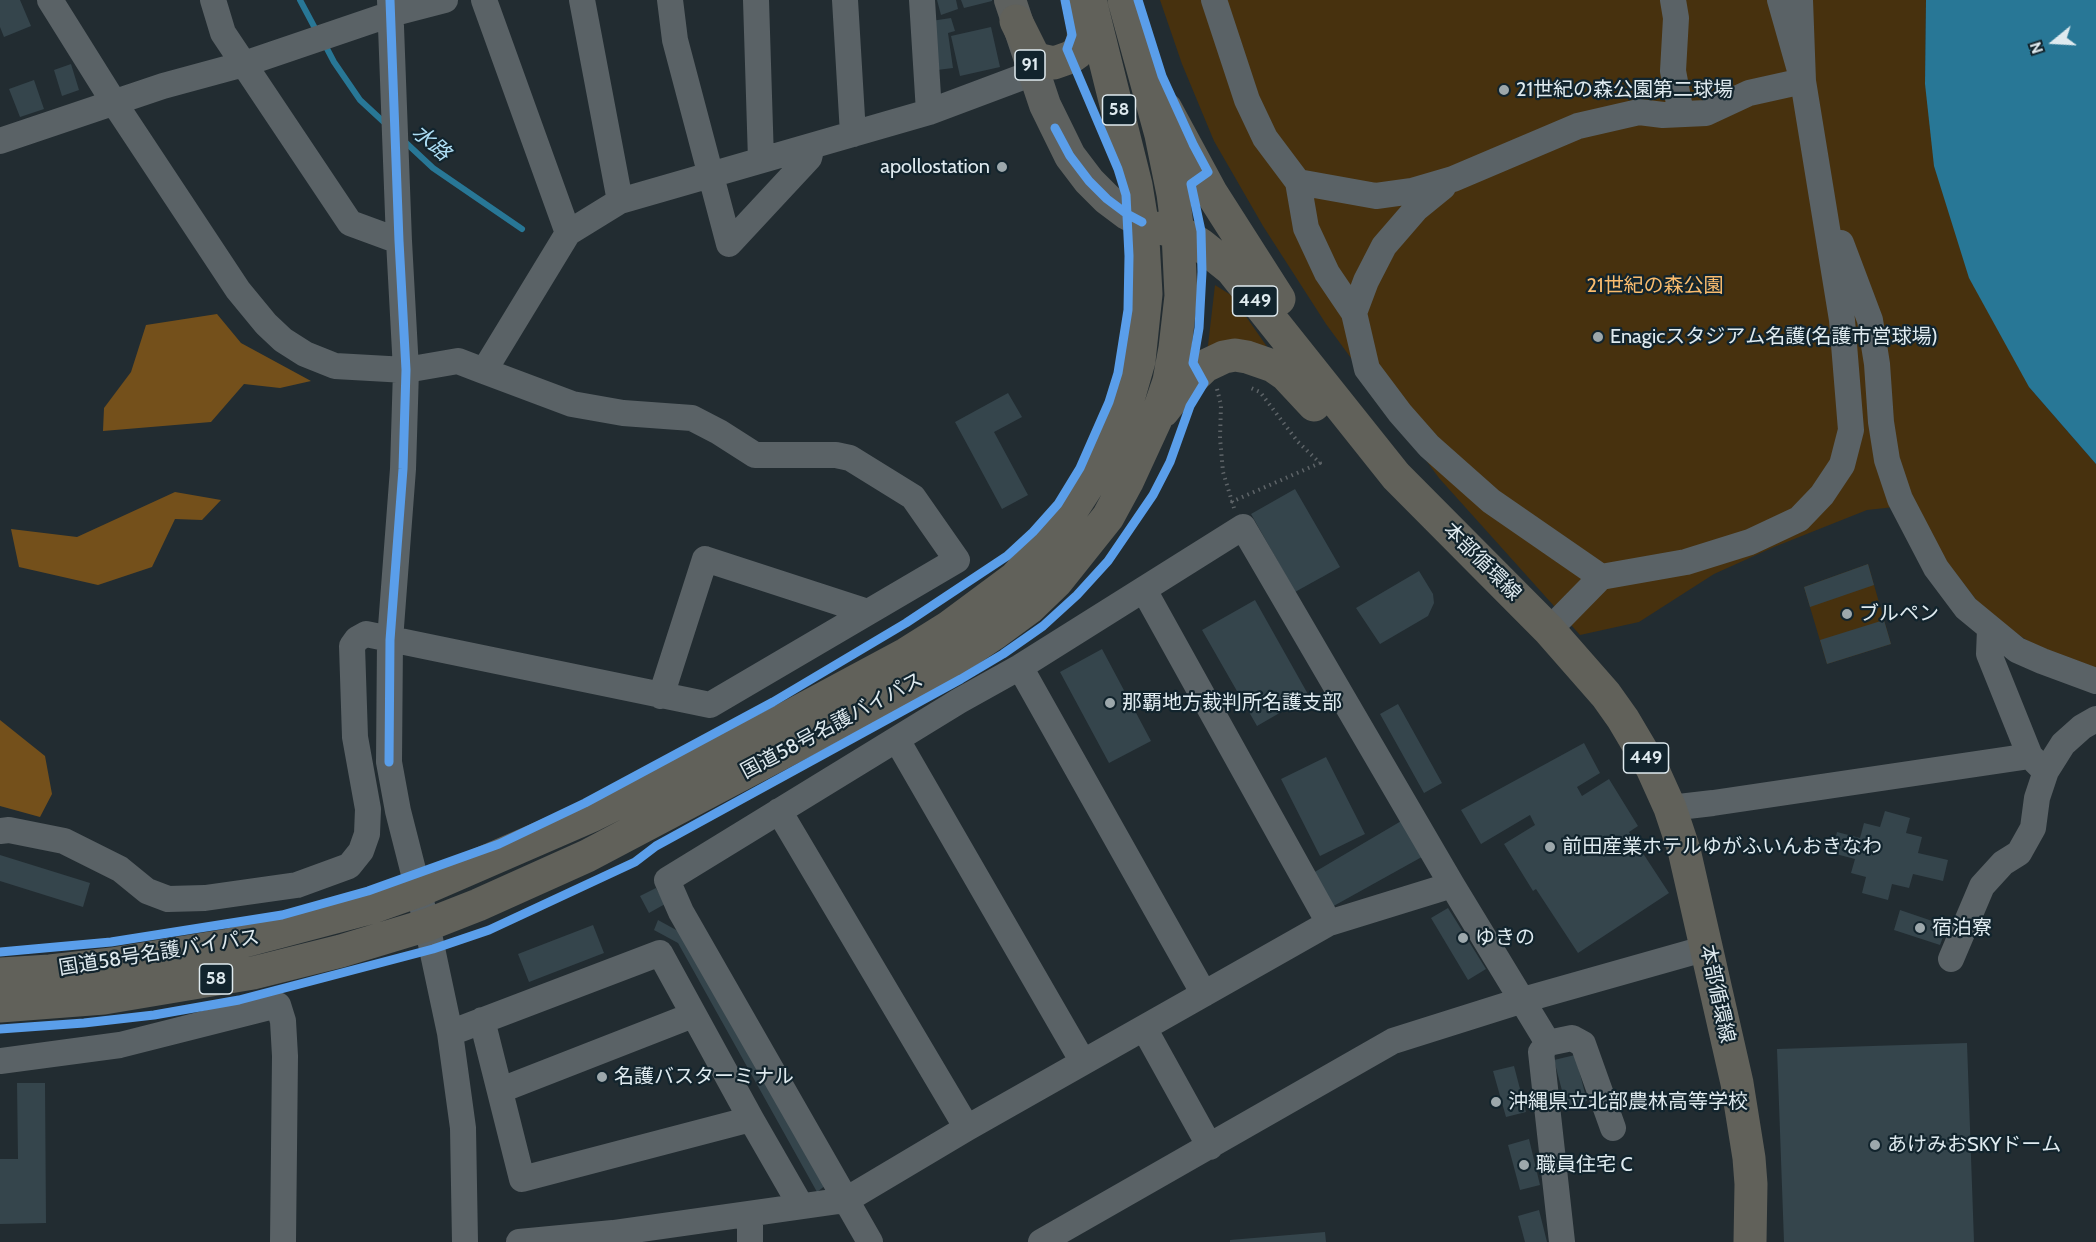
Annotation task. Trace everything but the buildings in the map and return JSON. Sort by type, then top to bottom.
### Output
[{"type":"highway","points":[[1013,10],[1033,55],[1046,62],[1061,60],[1078,52],[1083,40],[1086,20],[1085,0]]},
{"type":"highway","name":"国道58号名護バイパス","points":[[0,974],[112,964],[230,945],[360,911],[418,891],[593,815],[780,722],[923,643],[949,627],[1015,578],[1040,551],[1077,502],[1110,445],[1127,403],[1139,362],[1145,306],[1142,222],[1129,153],[1090,0]]},
{"type":"highway","name":"国道58号名護バイパス","points":[[0,1006],[104,998],[243,975],[300,962],[428,925],[587,856],[940,669],[1029,608],[1057,581],[1108,517],[1140,457],[1156,419],[1169,381],[1175,348],[1181,296],[1179,233],[1168,166],[1124,0]]},
{"type":"highway","points":[[1143,68],[1212,194],[1280,299],[1320,382]]},
{"type":"highway","name":"本部循環線","points":[[1142,222],[1179,233],[1207,249],[1231,269],[1396,476],[1549,630],[1606,695],[1623,719],[1652,768],[1670,808],[1684,850],[1737,1083],[1749,1158],[1750,1242]]},
{"type":"highway","points":[[1156,419],[1177,393],[1206,366],[1224,357],[1248,357],[1274,366],[1286,375],[1363,460],[1396,476]]},
{"type":"main road","name":"本部循環線","points":[[1013,10],[1051,120],[1070,156],[1102,194],[1127,214],[1142,222]]},
{"type":"street","points":[[0,831],[9,830],[64,842],[120,869],[147,891],[168,898],[205,898],[297,885],[349,866],[361,851],[367,834],[368,809],[355,737],[352,646],[357,639],[366,634],[710,705],[957,560],[913,497],[850,458],[836,454],[755,455],[692,418],[623,413],[572,404],[458,361],[406,370],[335,366],[305,354],[283,340],[266,324],[238,290],[115,104],[50,0]]},
{"type":"street","points":[[213,0],[223,33],[350,223],[399,241]]},
{"type":"street","points":[[0,141],[163,86],[244,64],[390,7],[445,0]]},
{"type":"street","points":[[484,0],[568,233]]},
{"type":"street","points":[[582,0],[620,201]]},
{"type":"street","points":[[670,0],[675,40],[729,244],[809,158],[812,146]]},
{"type":"street","points":[[756,0],[760,160]]},
{"type":"street","points":[[845,0],[853,134]]},
{"type":"street","points":[[922,0],[929,112]]},
{"type":"street","points":[[1214,0],[1247,100],[1265,138],[1298,182],[1306,228],[1327,273],[1354,313],[1367,369],[1388,398],[1429,446],[1491,501],[1601,577]]},
{"type":"street","points":[[1674,0],[1676,18],[1673,71],[1682,114]]},
{"type":"street","points":[[1780,0],[1803,81]]},
{"type":"street","points":[[1549,630],[1601,577],[1686,562],[1750,542],[1799,519],[1822,495],[1842,465],[1851,430],[1848,382],[1842,320],[1824,197],[1807,114],[1803,81],[1800,0]]},
{"type":"street","points":[[390,7],[406,370],[403,469],[390,640],[389,762],[398,811],[428,925],[450,1033],[463,1128],[465,1242]]},
{"type":"street","points":[[484,371],[568,233],[620,201],[929,112],[1033,73]]},
{"type":"street","points":[[1298,182],[1376,195],[1413,191],[1452,179],[1578,126],[1639,112],[1663,116],[1706,113],[1749,93],[1803,81]]},
{"type":"street","points":[[1354,313],[1366,281],[1384,246],[1416,209],[1452,179]]},
{"type":"street","points":[[1824,197],[1870,320],[1887,460],[1900,499],[1936,568],[1966,608],[2017,650],[2042,662],[2096,681]]},
{"type":"street","points":[[870,1242],[681,912],[667,880],[959,701],[1020,667],[1243,527],[1452,885],[1548,1043]]},
{"type":"street","points":[[661,696],[705,559],[868,612]]},
{"type":"street","points":[[1144,590],[1329,922]]},
{"type":"street","points":[[1951,959],[1982,886],[2003,863],[2019,852],[2033,828],[2037,798],[2038,763],[1989,654],[1990,629]]},
{"type":"street","points":[[1020,667],[1204,994]]},
{"type":"street","points":[[940,669],[959,701]]},
{"type":"street","points":[[1670,808],[2038,763],[2082,727],[2096,719]]},
{"type":"street","points":[[897,740],[1083,1062]]},
{"type":"street","points":[[779,811],[967,1128]]},
{"type":"street","points":[[519,1242],[613,1238],[846,1200],[967,1128],[1329,922],[1452,885]]},
{"type":"street","points":[[1041,1242],[1393,1041],[1523,1000],[1707,948]]},
{"type":"street","points":[[450,1033],[660,953],[801,1206]]},
{"type":"street","points":[[0,1062],[120,1045],[278,1005],[283,1021],[285,1056],[283,1242]]},
{"type":"street","points":[[501,1090],[693,1015]]},
{"type":"street","points":[[482,1020],[522,1179],[751,1119]]},
{"type":"street","points":[[1144,1028],[1210,1147]]},
{"type":"street","points":[[1562,1242],[1541,1052],[1548,1043],[1572,1038],[1583,1044],[1613,1128]]},
{"type":"street","points":[[750,1214],[750,1242]]},
{"type":"path","points":[[1215,381],[1221,405],[1222,472],[1231,502],[1243,527]]},
{"type":"path","points":[[1231,502],[1320,463],[1298,442],[1260,392],[1249,387]]},
{"type":"green space","name":"21世紀の森公園","points":[[1160,0],[1926,0],[1925,84],[2029,387],[2096,464],[2096,670],[2040,649],[1987,614],[1904,506],[1867,510],[1774,547],[1714,574],[1639,622],[1580,635],[1439,478],[1326,324],[1263,226],[1214,141],[1182,64]]},
{"type":"green space","points":[[1215,285],[1231,295],[1270,351],[1207,354]]},
{"type":"green space","name":"ブルペン","points":[[1868,564],[1891,644],[1827,664],[1804,587]]},
{"type":"shaded area","points":[[217,314],[241,343],[311,381],[280,388],[244,384],[211,422],[103,431],[104,408],[131,372],[146,325]]},
{"type":"shaded area","points":[[175,492],[221,500],[202,520],[175,519],[152,567],[98,585],[19,567],[11,529],[77,537]]},
{"type":"shaded area","points":[[0,720],[45,756],[52,794],[40,817],[0,806]]},
{"type":"water","points":[[1926,0],[2096,0],[2096,464],[2029,387],[1969,278],[1934,166],[1925,84]]},
{"type":"waterway","name":"水路","points":[[300,0],[317,32]]},
{"type":"waterway","name":"水路","points":[[324,43],[360,100],[387,125]]},
{"type":"waterway","name":"水路","points":[[403,140],[433,168],[522,229]]},
{"type":"cycle path","points":[[389,762],[390,640],[403,469],[406,370],[390,0]]},
{"type":"cycle path","points":[[0,952],[111,942],[282,915],[368,891],[499,844],[585,803],[773,702],[906,623],[1007,556],[1058,504],[1080,468],[1109,402],[1118,373],[1128,310],[1129,256],[1126,195],[1118,169],[1067,49],[1072,35],[1065,0]]},
{"type":"cycle path","points":[[0,1029],[154,1015],[239,1000],[433,949],[489,930],[635,862],[656,846],[961,679],[1003,654],[1043,626],[1077,595],[1108,561],[1153,495],[1170,462],[1190,406],[1204,383],[1193,363],[1199,328],[1202,272],[1201,231],[1191,184],[1208,172],[1162,76],[1138,0]]},
{"type":"cycle path","points":[[1055,128],[1070,156],[1089,181],[1107,199],[1142,222]]},
{"type":"place","name":"21世紀の森公園第二球場","points":[[1504,90]]},
{"type":"place","name":"apollostation","points":[[1002,167]]},
{"type":"place","name":"Enagicスタジアム名護(名護市営球場)","points":[[1598,337]]},
{"type":"place","name":"ブルペン","points":[[1847,614]]},
{"type":"place","name":"那覇地方裁判所名護支部","points":[[1110,703]]},
{"type":"place","name":"前田産業ホテルゆがふいんおきなわ","points":[[1550,847]]},
{"type":"place","name":"宿泊寮","points":[[1920,928]]},
{"type":"place","name":"ゆきの","points":[[1463,938]]},
{"type":"place","name":"名護バスターミナル","points":[[602,1077]]},
{"type":"place","name":"沖縄県立北部農林高等学校","points":[[1496,1102]]},
{"type":"place","name":"あけみおSKYドーム","points":[[1875,1145]]},
{"type":"place","name":"職員住宅 C","points":[[1524,1165]]}]
